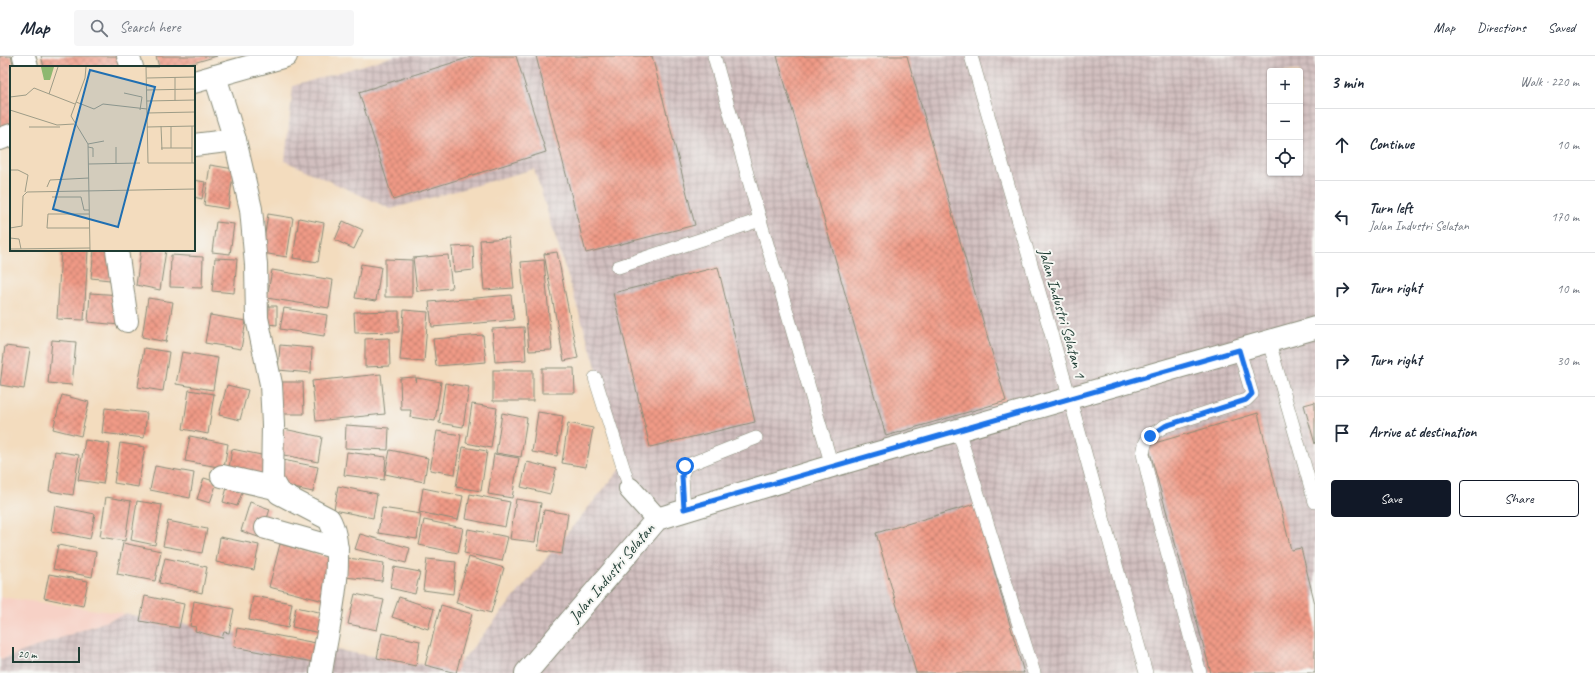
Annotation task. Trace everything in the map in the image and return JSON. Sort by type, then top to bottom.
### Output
[{"type":"street","points":[[24,56],[27,66]]},
{"type":"street","points":[[128,56],[132,66]]},
{"type":"street","points":[[195,82],[215,76],[244,62],[286,56]]},
{"type":"street","points":[[215,76],[235,140],[251,209],[256,265],[257,318],[271,384],[273,425],[272,481],[279,493],[329,519],[332,524],[337,548],[335,593],[324,648],[321,673]]},
{"type":"street","points":[[0,139],[10,136]]},
{"type":"street","points":[[195,145],[235,140]]},
{"type":"street","points":[[117,251],[127,321]]},
{"type":"street","name":"Jalan Industri Selatan","points":[[526,673],[657,519],[684,509],[832,466],[1315,328]]},
{"type":"street","points":[[222,476],[275,488]]},
{"type":"street","points":[[630,489],[657,519]]},
{"type":"street","points":[[266,528],[337,548]]},
{"type":"lane","points":[[714,56],[832,466]]},
{"type":"lane","name":"Jalan Industri Selatan 1","points":[[971,56],[1070,399],[1146,673]]},
{"type":"lane","points":[[618,267],[760,220]]},
{"type":"lane","points":[[1269,342],[1315,502]]},
{"type":"lane","points":[[1200,673],[1158,518],[1143,454],[1145,444],[1150,436],[1165,426],[1246,400],[1252,394],[1239,350]]},
{"type":"lane","points":[[595,378],[630,489]]},
{"type":"lane","points":[[958,430],[1034,673]]},
{"type":"lane","points":[[684,509],[682,476],[685,466],[756,438]]},
{"type":"shaded area","points":[[394,56],[1315,56],[1315,673],[0,673],[0,660],[126,614],[454,670],[626,462],[534,169],[391,209],[285,161],[293,86]]},
{"type":"shaded area","points":[[0,597],[126,614],[0,660]]},
{"type":"building","points":[[0,56],[11,56],[14,66],[10,66],[10,126],[0,129]]},
{"type":"building","points":[[41,56],[125,56],[128,66],[44,66]]},
{"type":"building","points":[[156,56],[217,56],[183,66],[159,66]]},
{"type":"building","points":[[474,56],[516,56],[546,152],[393,200],[359,92]]},
{"type":"building","points":[[536,56],[652,56],[695,225],[586,253]]},
{"type":"building","points":[[777,56],[907,56],[1006,401],[886,436]]},
{"type":"building","points":[[210,165],[234,169],[228,209],[204,205]]},
{"type":"building","points":[[195,180],[205,182],[202,199],[195,197]]},
{"type":"building","points":[[268,214],[293,218],[287,257],[262,253]]},
{"type":"building","points":[[299,218],[324,223],[318,262],[293,258]]},
{"type":"building","points":[[343,221],[363,230],[354,249],[335,240]]},
{"type":"building","points":[[216,222],[234,224],[230,254],[212,252]]},
{"type":"building","points":[[509,238],[514,288],[484,290],[480,240]]},
{"type":"building","points":[[473,246],[474,270],[454,272],[452,247]]},
{"type":"building","points":[[61,251],[88,251],[84,320],[57,319]]},
{"type":"building","points":[[94,251],[113,251],[110,280],[91,278]]},
{"type":"building","points":[[141,251],[166,251],[160,290],[136,285]]},
{"type":"building","points":[[557,252],[578,358],[564,361],[544,254]]},
{"type":"building","points":[[171,255],[203,257],[202,288],[170,287]]},
{"type":"building","points":[[448,255],[452,288],[417,291],[413,258]]},
{"type":"building","points":[[215,258],[237,259],[234,293],[212,291]]},
{"type":"building","points":[[385,259],[412,260],[412,297],[385,297]]},
{"type":"building","points":[[544,260],[552,350],[529,351],[521,262]]},
{"type":"building","points":[[361,264],[381,267],[376,301],[355,298]]},
{"type":"building","points":[[718,267],[755,422],[650,447],[613,293]]},
{"type":"building","points":[[272,270],[333,280],[329,308],[267,298]]},
{"type":"building","points":[[90,293],[122,295],[120,325],[88,322]]},
{"type":"building","points":[[511,295],[514,320],[432,327],[429,302]]},
{"type":"building","points":[[148,298],[173,302],[166,342],[142,337]]},
{"type":"building","points":[[269,306],[277,306],[277,325],[268,324]]},
{"type":"building","points":[[284,308],[327,315],[324,336],[280,329]]},
{"type":"building","points":[[404,310],[428,312],[424,362],[400,360]]},
{"type":"building","points":[[399,311],[399,332],[355,333],[354,312]]},
{"type":"building","points":[[210,315],[246,321],[241,349],[205,343]]},
{"type":"building","points":[[524,327],[526,360],[495,362],[492,329]]},
{"type":"building","points":[[483,335],[486,362],[436,366],[433,339]]},
{"type":"building","points":[[389,338],[390,366],[365,367],[365,339]]},
{"type":"building","points":[[52,340],[76,342],[72,385],[48,383]]},
{"type":"building","points":[[280,345],[312,348],[311,373],[278,370]]},
{"type":"building","points":[[5,346],[30,349],[24,389],[0,385]]},
{"type":"building","points":[[144,348],[169,352],[163,391],[138,387]]},
{"type":"building","points":[[182,352],[218,358],[213,390],[176,384]]},
{"type":"building","points":[[542,368],[574,368],[575,393],[542,393]]},
{"type":"building","points":[[493,370],[533,370],[533,401],[493,401]]},
{"type":"building","points":[[381,374],[385,414],[316,421],[312,381]]},
{"type":"building","points":[[416,377],[416,382],[417,378],[441,382],[435,421],[410,417],[411,410],[401,410],[400,378]]},
{"type":"building","points":[[278,382],[303,382],[304,414],[279,414]]},
{"type":"building","points":[[445,383],[469,387],[463,427],[439,423]]},
{"type":"building","points":[[227,385],[248,390],[240,420],[219,415]]},
{"type":"building","points":[[189,390],[214,394],[208,434],[183,429]]},
{"type":"building","points":[[62,395],[89,402],[81,436],[53,429]]},
{"type":"building","points":[[1315,402],[1315,444],[1304,405]]},
{"type":"building","points":[[472,404],[497,408],[491,448],[466,443]]},
{"type":"building","points":[[105,408],[147,413],[144,438],[102,433]]},
{"type":"building","points":[[538,412],[563,416],[557,456],[532,452]]},
{"type":"building","points":[[502,413],[527,418],[521,457],[496,453]]},
{"type":"building","points":[[1258,413],[1291,550],[1301,548],[1315,604],[1315,673],[1211,673],[1148,445]]},
{"type":"building","points":[[568,423],[593,428],[586,467],[562,463]]},
{"type":"building","points":[[346,425],[389,428],[388,450],[345,448]]},
{"type":"building","points":[[284,429],[322,437],[318,462],[279,454]]},
{"type":"building","points":[[437,431],[461,435],[455,474],[430,470]]},
{"type":"building","points":[[190,436],[228,444],[224,468],[185,461]]},
{"type":"building","points":[[85,440],[110,444],[103,484],[78,480]]},
{"type":"building","points":[[120,443],[145,447],[138,487],[114,483]]},
{"type":"building","points":[[463,447],[487,451],[481,491],[456,487]]},
{"type":"building","points":[[232,449],[271,457],[266,482],[228,474]]},
{"type":"building","points":[[390,450],[428,458],[424,482],[385,474]]},
{"type":"building","points":[[55,451],[79,455],[73,495],[49,491]]},
{"type":"building","points":[[347,452],[386,457],[384,480],[344,475]]},
{"type":"building","points":[[494,454],[519,458],[512,498],[488,494]]},
{"type":"building","points":[[278,459],[318,467],[313,492],[274,484]]},
{"type":"building","points":[[527,462],[556,469],[550,494],[521,487]]},
{"type":"building","points":[[155,466],[194,473],[190,498],[150,490]]},
{"type":"building","points":[[204,478],[217,482],[210,503],[197,499]]},
{"type":"building","points":[[228,484],[243,490],[237,506],[223,502]]},
{"type":"building","points":[[338,486],[377,494],[373,518],[334,510]]},
{"type":"building","points":[[423,488],[463,496],[458,520],[419,512]]},
{"type":"building","points":[[470,494],[510,502],[505,527],[466,519]]},
{"type":"building","points":[[106,497],[131,501],[125,541],[100,537]]},
{"type":"building","points":[[516,499],[541,503],[535,542],[510,539]]},
{"type":"building","points":[[137,501],[162,505],[155,545],[131,540]]},
{"type":"building","points":[[250,502],[270,509],[261,538],[241,531]]},
{"type":"building","points":[[975,504],[1024,673],[916,673],[876,533]]},
{"type":"building","points":[[55,506],[95,514],[90,539],[51,531]]},
{"type":"building","points":[[382,508],[421,514],[417,539],[378,533]]},
{"type":"building","points":[[544,510],[568,514],[562,554],[538,550]]},
{"type":"building","points":[[424,520],[463,528],[458,553],[419,545]]},
{"type":"building","points":[[168,521],[207,529],[202,553],[163,546]]},
{"type":"building","points":[[468,529],[508,537],[502,561],[464,553]]},
{"type":"building","points":[[360,534],[410,548],[406,563],[355,549]]},
{"type":"building","points":[[220,537],[259,545],[254,570],[216,562]]},
{"type":"building","points":[[123,543],[161,551],[155,581],[117,574]]},
{"type":"building","points":[[280,544],[335,559],[324,601],[269,587]]},
{"type":"building","points":[[58,545],[96,552],[92,577],[53,569]]},
{"type":"building","points":[[469,557],[504,568],[491,613],[456,603]]},
{"type":"building","points":[[165,558],[207,567],[202,593],[159,583]]},
{"type":"building","points":[[348,558],[384,563],[382,581],[345,577]]},
{"type":"building","points":[[427,559],[456,562],[453,594],[423,590]]},
{"type":"building","points":[[394,567],[420,572],[415,594],[390,588]]},
{"type":"building","points":[[49,574],[88,581],[83,606],[44,598]]},
{"type":"building","points":[[355,594],[384,600],[377,630],[348,624]]},
{"type":"building","points":[[145,596],[184,604],[179,628],[140,621]]},
{"type":"building","points":[[253,596],[292,603],[288,628],[249,620]]},
{"type":"building","points":[[399,597],[434,609],[428,629],[392,617]]},
{"type":"building","points":[[194,601],[234,609],[229,633],[224,632],[222,638],[195,631],[196,627],[190,626]]},
{"type":"building","points":[[441,605],[472,614],[456,673],[425,665]]},
{"type":"building","points":[[296,607],[328,614],[324,634],[292,627]]},
{"type":"building","points":[[237,628],[316,643],[313,662],[234,647]]},
{"type":"building","points":[[382,633],[420,641],[416,666],[377,658]]},
{"type":"route","points":[[685,466],[682,476],[684,509],[1239,350],[1252,394],[1246,400],[1165,426],[1150,436]]}]
